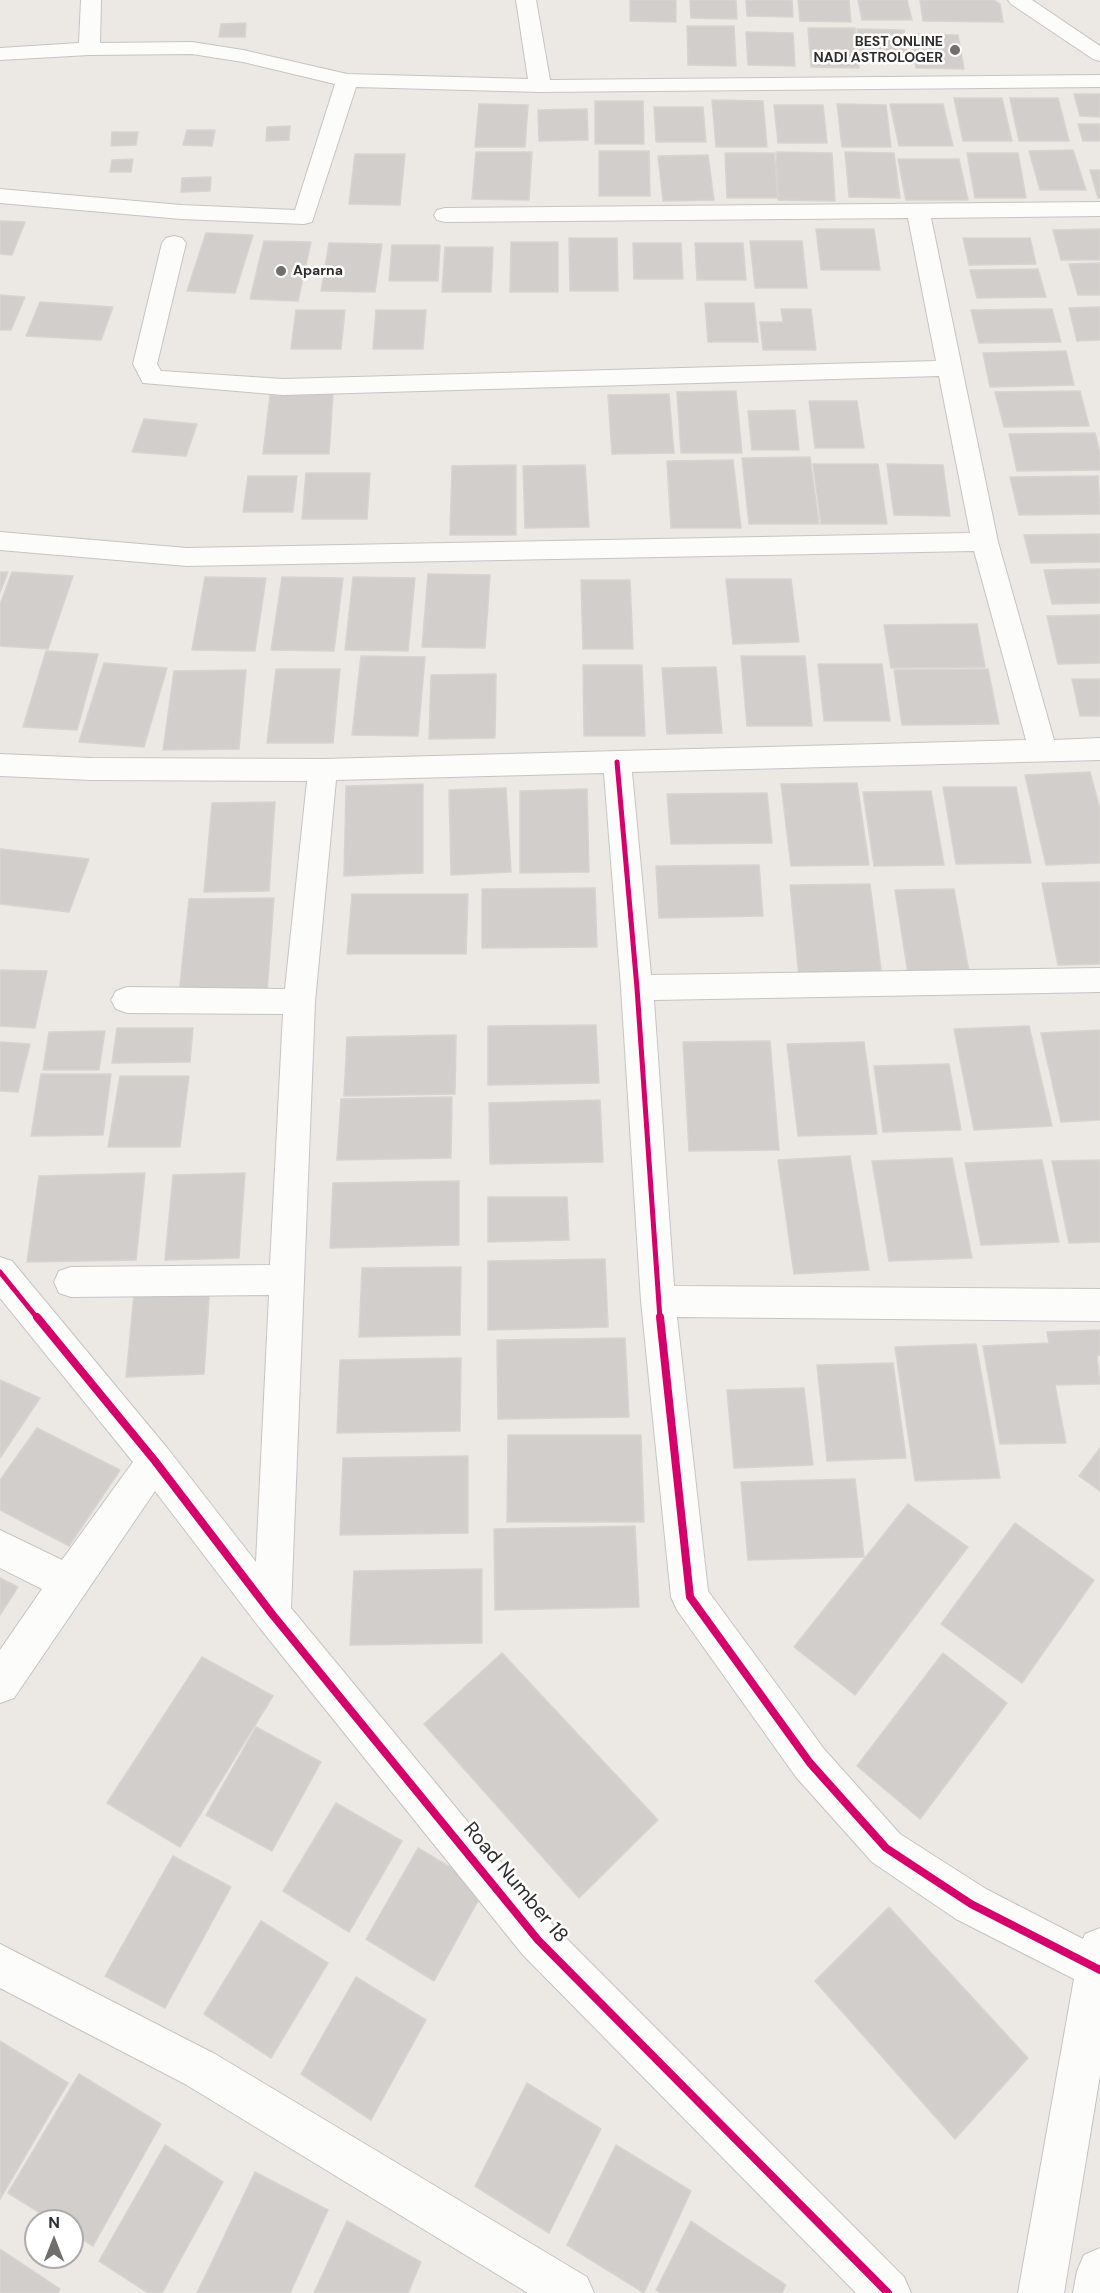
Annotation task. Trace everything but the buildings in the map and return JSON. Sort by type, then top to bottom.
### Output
[{"type":"street","points":[[89,49],[91,0]]},
{"type":"street","points":[[526,0],[540,86]]},
{"type":"street","points":[[1018,0],[1100,55]]},
{"type":"street","points":[[0,54],[89,49],[192,48],[243,56],[347,80],[540,86],[1100,81]]},
{"type":"street","points":[[0,196],[181,212],[304,217],[347,80]]},
{"type":"street","points":[[445,215],[1100,209]]},
{"type":"street","points":[[918,211],[985,542],[1043,750]]},
{"type":"street","points":[[174,243],[145,364],[152,378],[283,387],[950,368]]},
{"type":"street","points":[[0,541],[187,557],[985,542]]},
{"type":"street","points":[[0,765],[91,769],[322,770],[1100,748]]},
{"type":"street","points":[[617,762],[637,988],[658,1301],[690,1597],[810,1763],[886,1848],[971,1904],[1099,1962],[1041,2293]]},
{"type":"street","points":[[272,1614],[299,1002],[322,770]]},
{"type":"street","points":[[637,988],[1100,980]]},
{"type":"street","points":[[127,1000],[299,1002]]},
{"type":"street","name":"Road Number 18","points":[[0,1272],[155,1461],[272,1614],[538,1940],[888,2293]]},
{"type":"street","points":[[71,1282],[287,1280]]},
{"type":"street","points":[[658,1301],[1100,1305]]},
{"type":"street","points":[[0,1684],[68,1583],[155,1461]]},
{"type":"street","points":[[0,1548],[68,1583]]},
{"type":"street","points":[[0,1965],[200,2069],[571,2293]]},
{"type":"street","points":[[1096,2293],[1100,2271]]},
{"type":"cycle path","points":[[617,762],[637,988],[658,1301],[690,1597],[810,1763],[886,1848],[971,1904],[1100,1970]]},
{"type":"cycle path","points":[[0,1272],[155,1461],[272,1614],[538,1940],[888,2293]]},
{"type":"place","name":"BEST ONLINE NADI ASTROLOGER","points":[[955,50]]},
{"type":"place","name":"Aparna","points":[[281,271]]}]
